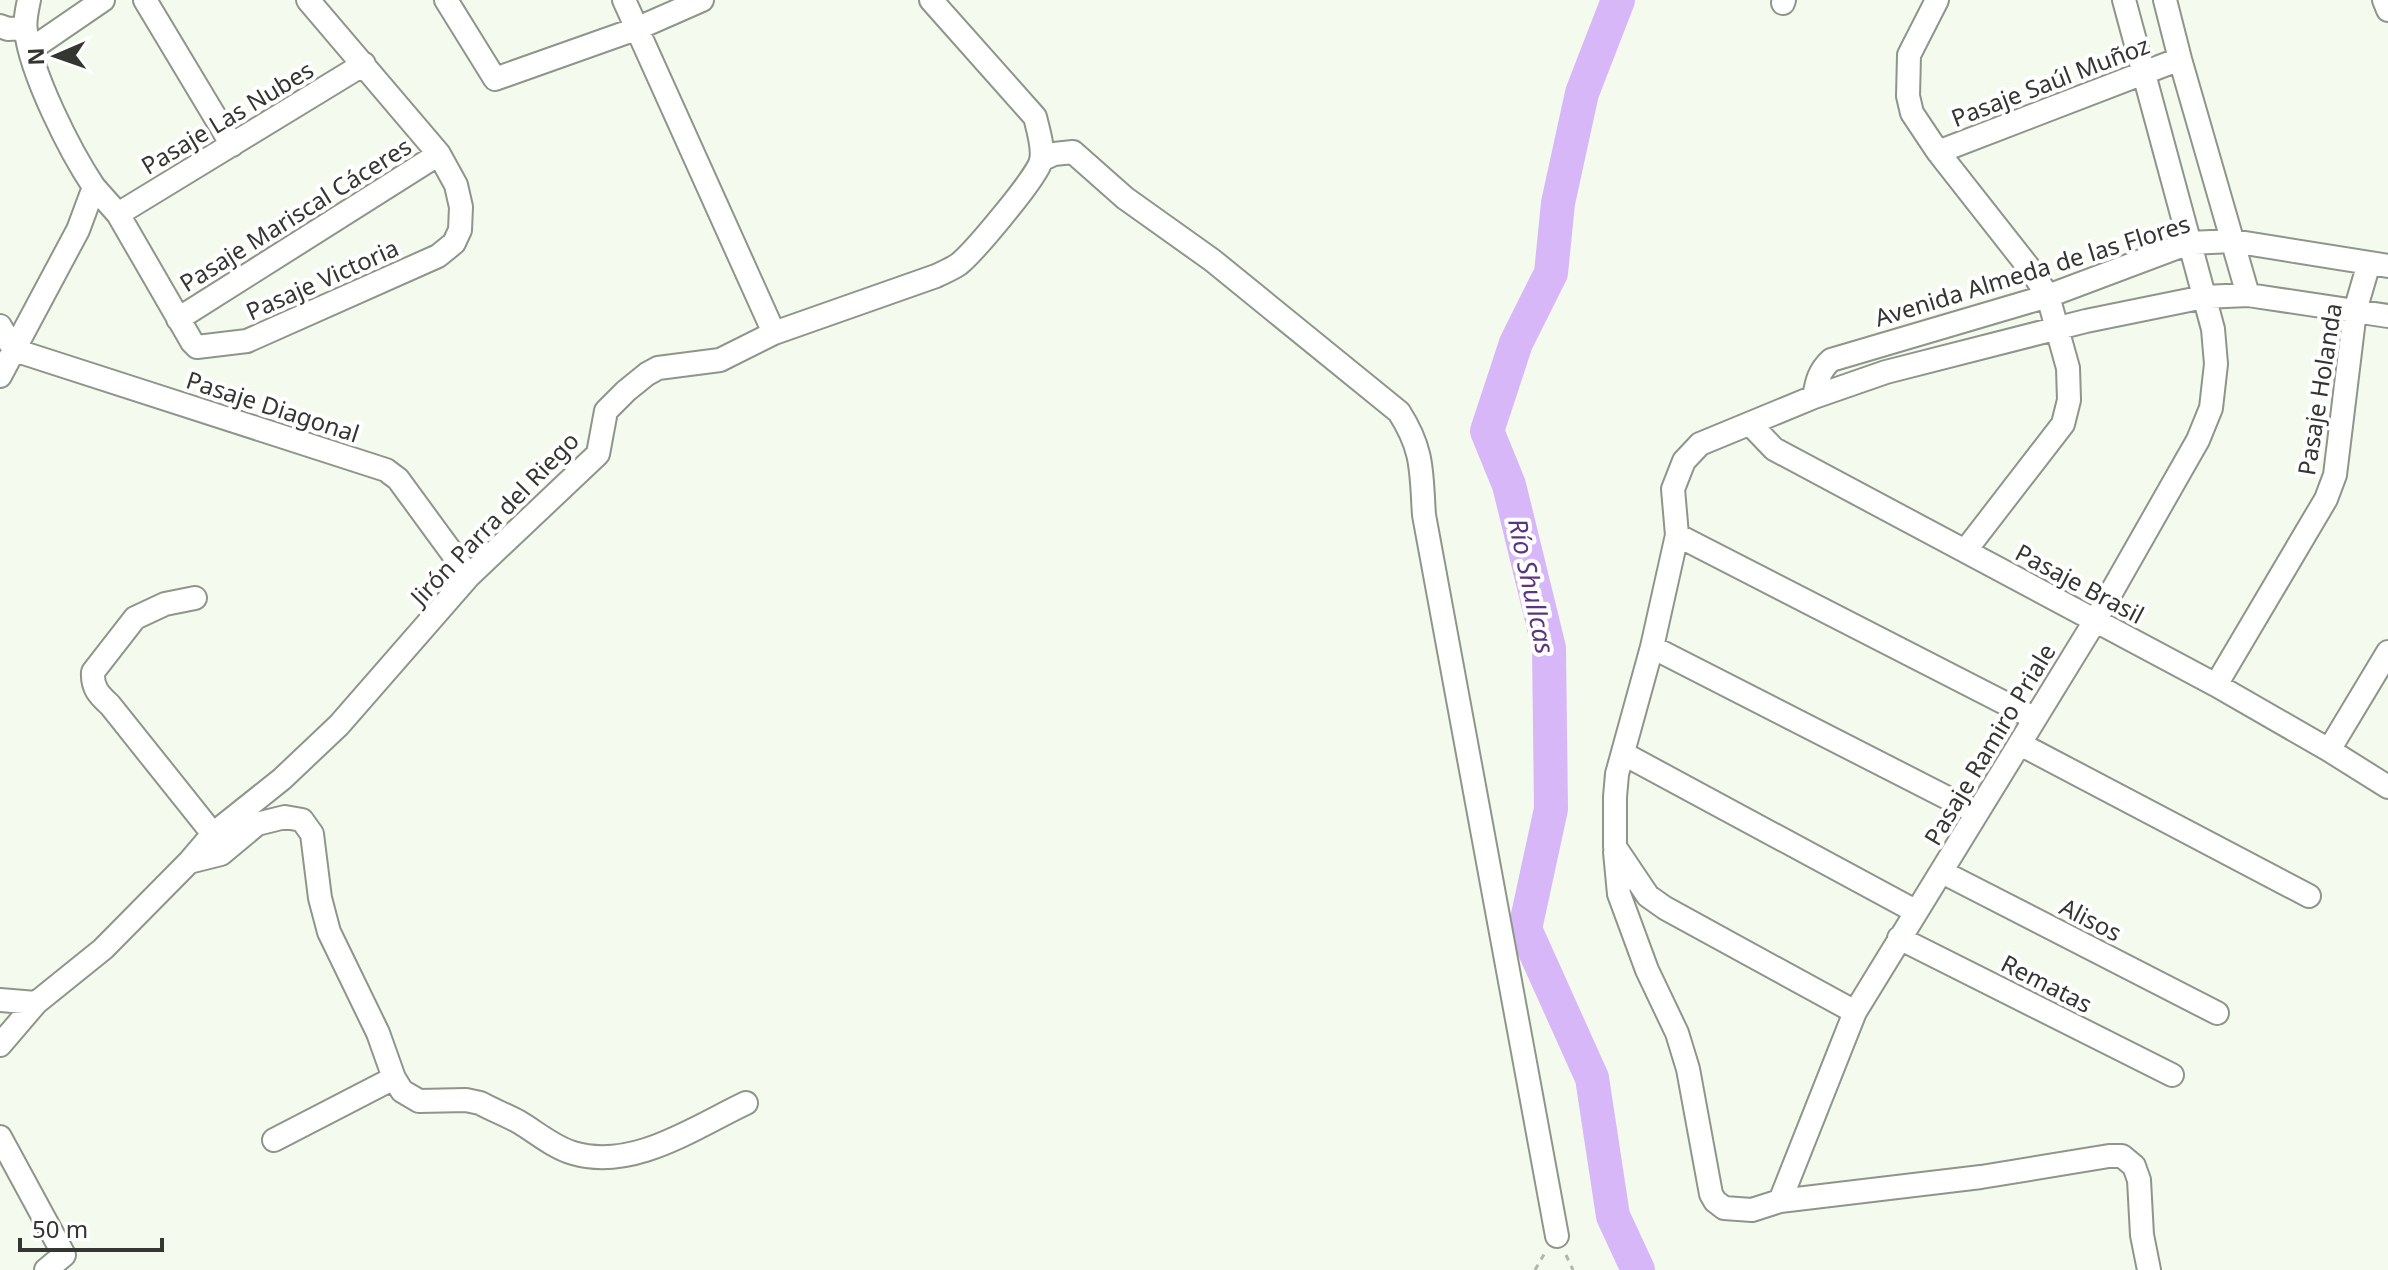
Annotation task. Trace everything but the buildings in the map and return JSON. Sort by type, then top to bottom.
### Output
[{"type":"street","points":[[29,0],[28,39],[52,109],[82,169],[118,214],[178,319]]},
{"type":"street","points":[[28,39],[103,0]]},
{"type":"street","points":[[145,0],[232,145]]},
{"type":"street","points":[[308,0],[439,154]]},
{"type":"street","points":[[446,0],[495,79],[636,29],[702,0]]},
{"type":"street","points":[[624,0],[774,333]]},
{"type":"street","points":[[931,0],[1035,117],[1073,152],[1125,198],[1212,260],[1399,412],[1410,430],[1420,453],[1424,515],[1557,1236]]},
{"type":"street","points":[[1937,0],[1909,55],[1908,96],[1912,113],[2048,296],[2068,368],[2069,400],[2063,424],[1965,551]]},
{"type":"street","name":"Pasaje Ramiro Priale","points":[[1780,1201],[1855,1012],[2095,621],[2198,440],[2211,408],[2216,364],[2213,329],[2124,0]]},
{"type":"street","points":[[2165,0],[2248,295]]},
{"type":"street","points":[[2384,0],[2388,10]]},
{"type":"street","points":[[0,26],[28,39]]},
{"type":"street","name":"Pasaje Saúl Muñoz","points":[[1938,152],[2180,59]]},
{"type":"street","name":"Pasaje Las Nubes","points":[[118,214],[364,64]]},
{"type":"street","points":[[1035,117],[1041,160],[1054,154],[1073,152]]},
{"type":"street","name":"Pasaje Victoria","points":[[178,319],[192,342],[205,347],[247,341],[438,256],[454,243],[460,230],[461,207],[456,185],[439,154]]},
{"type":"street","name":"Pasaje Mariscal Cáceres","points":[[178,319],[439,154]]},
{"type":"street","name":"Jirón Parra del Riego","points":[[0,1045],[36,1003],[103,949],[213,834],[282,779],[339,725],[469,576],[598,454],[606,411],[647,374],[658,368],[720,360],[774,333],[957,266],[1032,177],[1041,160]]},
{"type":"street","points":[[0,376],[78,230],[94,187]]},
{"type":"street","name":"Avenida Almeda de las Flores","points":[[1814,397],[1817,378],[1831,360],[2048,296],[2189,243],[2233,241],[2378,264]]},
{"type":"street","name":"Pasaje Holanda","points":[[2216,685],[2326,499],[2335,475],[2355,311],[2378,264]]},
{"type":"street","points":[[2149,1270],[2142,1235],[2139,1180],[2134,1166],[2122,1156],[1981,1177],[1780,1201],[1742,1211],[1724,1208],[1715,1201],[1711,1194],[1688,1069],[1677,1033],[1647,970],[1619,894],[1615,847],[1617,774],[1652,647],[1677,535],[1673,489],[1684,461],[1700,444],[1814,397],[1886,372],[2057,328],[2204,297],[2248,295],[2388,316]]},
{"type":"street","points":[[0,326],[14,350]]},
{"type":"street","name":"Pasaje Diagonal","points":[[14,350],[386,470],[398,479],[469,576]]},
{"type":"street","name":"Pasaje Brasil","points":[[1750,424],[1774,449],[2216,685],[2388,787]]},
{"type":"street","points":[[1677,535],[2034,718]]},
{"type":"street","points":[[195,598],[165,604],[135,618],[93,672],[92,682],[100,696],[213,834]]},
{"type":"street","points":[[1652,647],[1977,813]]},
{"type":"street","points":[[2329,750],[2388,652]]},
{"type":"street","points":[[2020,744],[2309,896]]},
{"type":"street","points":[[1624,754],[1915,911]]},
{"type":"street","points":[[189,862],[221,854],[257,824],[291,816],[306,824],[312,834],[320,898],[329,932],[378,1033],[394,1078],[408,1097],[419,1101],[466,1100],[480,1103],[516,1120],[557,1146],[573,1153],[589,1155],[632,1154],[746,1103]]},
{"type":"street","points":[[1615,847],[1648,896],[1665,908],[1855,1012]]},
{"type":"street","name":"Alisos","points":[[1942,872],[2217,1013]]},
{"type":"street","name":"Rematas","points":[[1899,938],[2172,1075]]},
{"type":"street","points":[[0,1000],[36,1003]]},
{"type":"street","points":[[274,1140],[394,1078]]},
{"type":"street","points":[[0,1137],[68,1262],[46,1270]]},
{"type":"waterway","name":"Río Shullcas","points":[[1618,0],[1582,93],[1558,203],[1551,273],[1516,343],[1487,431],[1509,485],[1549,648],[1551,809],[1525,929],[1592,1078],[1613,1216],[1638,1270]]}]
